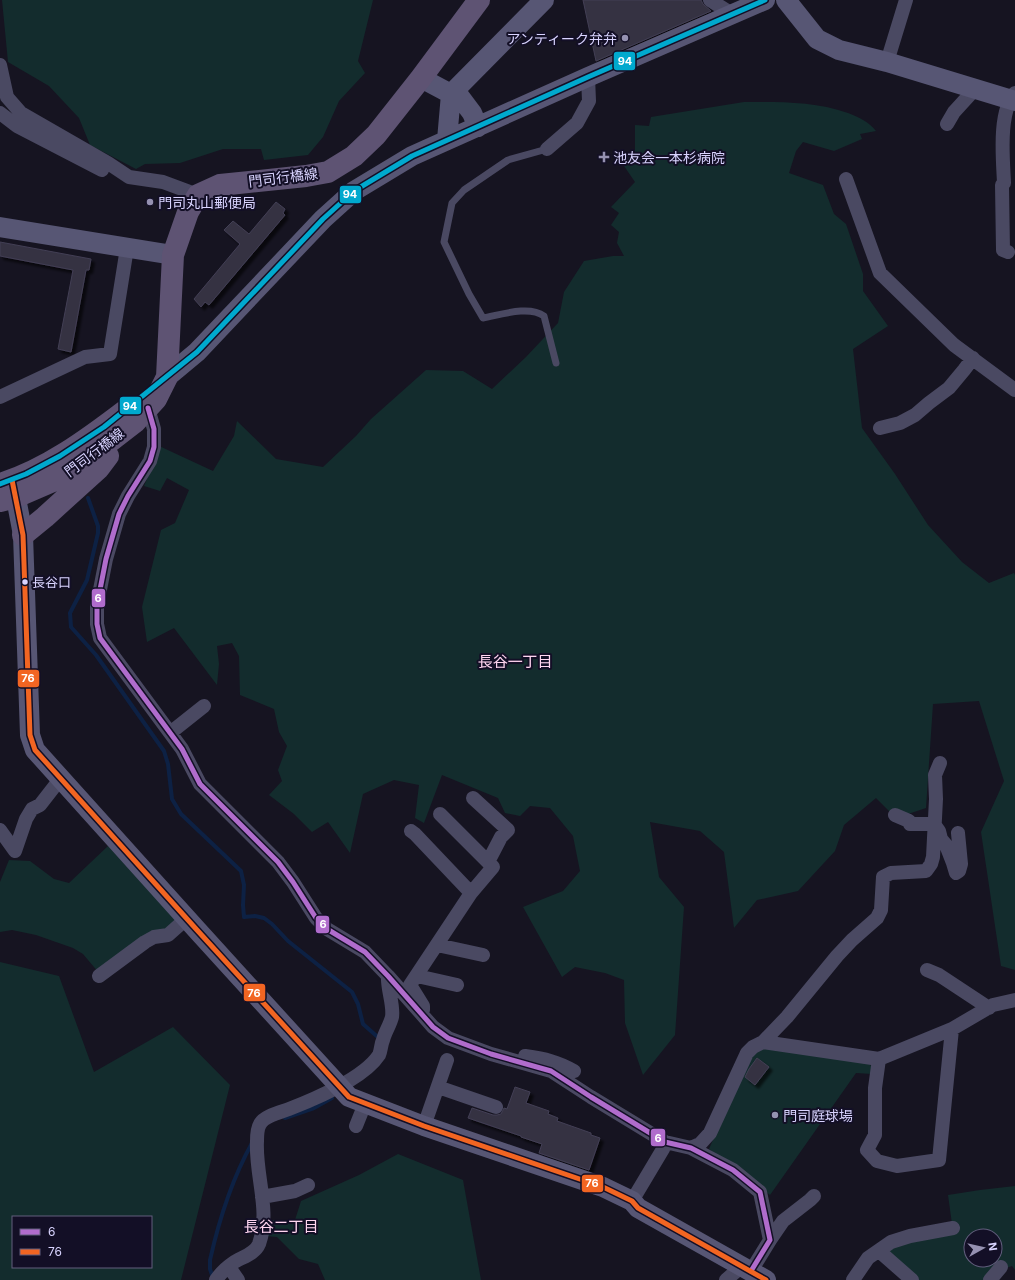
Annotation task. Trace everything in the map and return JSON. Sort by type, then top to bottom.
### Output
[{"type":"main road","name":"門司行橋線","points":[[7,490],[60,478],[92,456],[142,415],[156,399],[167,377],[173,255],[188,212],[198,195],[220,184],[306,176],[328,172],[354,156],[376,135],[421,78],[479,0]]},
{"type":"main road","name":"門司行橋線","points":[[7,490],[104,427],[167,377]]},
{"type":"main road","points":[[23,535],[99,468],[142,415]]},
{"type":"street","points":[[447,140],[451,94],[544,0]]},
{"type":"street","points":[[710,0],[732,14]]},
{"type":"street","points":[[167,377],[197,352],[322,219],[354,191],[412,156],[765,0]]},
{"type":"street","points":[[786,0],[817,38],[839,50],[887,62],[975,89],[1013,98],[1005,118],[1003,137],[1004,183],[1002,185],[1003,250],[1012,252]]},
{"type":"street","points":[[887,62],[906,0]]},
{"type":"street","points":[[0,65],[7,97],[21,113],[108,163],[129,177]]},
{"type":"street","points":[[547,149],[577,123],[589,101],[588,77]]},
{"type":"street","points":[[421,78],[451,94],[460,97],[472,113],[478,127]]},
{"type":"street","points":[[947,124],[954,112],[975,89]]},
{"type":"street","points":[[0,113],[17,126],[102,170],[129,177],[163,182],[198,195]]},
{"type":"street","points":[[846,179],[880,273],[954,345],[1015,390]]},
{"type":"street","points":[[0,227],[173,255]]},
{"type":"street","points":[[0,397],[85,357],[110,354],[128,248]]},
{"type":"street","points":[[880,428],[900,423],[915,415],[949,388],[972,358]]},
{"type":"street","points":[[142,415],[154,429],[154,446],[150,461],[128,496],[120,514],[106,559],[97,605],[97,624],[100,638],[182,749],[200,784],[278,862],[316,918],[327,929],[365,952],[433,1027],[448,1038],[491,1054],[551,1070],[591,1097],[664,1142],[691,1148],[733,1170],[760,1192],[770,1240]]},
{"type":"street","points":[[7,490],[23,535],[30,735],[35,750],[186,919],[341,1086],[349,1097],[424,1126],[603,1187],[632,1201],[638,1208],[753,1272]]},
{"type":"street","points":[[170,733],[204,706]]},
{"type":"street","points":[[691,1148],[700,1144],[710,1133],[747,1053],[753,1046],[763,1042],[793,1011],[837,956],[852,940],[877,918],[881,910],[883,877],[891,874],[926,871],[931,864],[933,857],[936,799],[935,775],[940,763]]},
{"type":"street","points":[[0,830],[15,851],[26,819],[32,809],[40,805],[60,778]]},
{"type":"street","points":[[473,798],[508,830],[501,837],[488,862]]},
{"type":"street","points":[[422,1016],[423,1006],[410,985],[470,893],[493,867],[440,814]]},
{"type":"street","points":[[895,815],[909,821],[910,824],[934,824]]},
{"type":"street","points":[[934,824],[939,831],[941,839],[946,845],[956,873],[959,871],[961,864],[958,833]]},
{"type":"street","points":[[411,831],[470,893]]},
{"type":"street","points":[[99,976],[145,942],[154,937],[168,935],[186,919]]},
{"type":"street","points":[[437,945],[483,955]]},
{"type":"street","points":[[926,970],[939,975],[989,1008]]},
{"type":"street","points":[[216,1280],[219,1275],[229,1267],[254,1252],[259,1244],[264,1218],[256,1155],[260,1122],[268,1117],[311,1101],[341,1086],[368,1066],[379,1054],[382,1041],[392,1017],[392,1006],[387,986],[388,976]]},
{"type":"street","points":[[417,976],[458,985]]},
{"type":"street","points":[[763,1042],[879,1059],[952,1030],[994,1005],[1015,1000]]},
{"type":"street","points":[[879,1059],[874,1088],[875,1135],[867,1150],[877,1161],[898,1166],[939,1160],[952,1030]]},
{"type":"street","points":[[491,1054],[493,1050],[547,1059],[574,1071]]},
{"type":"street","points":[[424,1126],[447,1060]]},
{"type":"street","points":[[438,1087],[496,1107]]},
{"type":"street","points":[[356,1126],[362,1111]]},
{"type":"street","points":[[632,1201],[663,1149],[664,1142]]},
{"type":"street","points":[[262,1197],[295,1191],[308,1185]]},
{"type":"street","points":[[726,1280],[753,1272],[770,1240],[783,1221],[814,1196]]},
{"type":"street","points":[[853,1280],[868,1258],[891,1242],[901,1238],[953,1228]]},
{"type":"street","points":[[879,1251],[912,1280]]},
{"type":"street","points":[[229,1267],[238,1280]]},
{"type":"street","points":[[990,1280],[999,1268]]},
{"type":"lane","points":[[547,149],[508,160],[464,190],[452,203],[444,242],[469,294],[483,318],[528,310],[544,316],[556,363]]},
{"type":"green space","points":[[2,0],[373,0],[358,61],[365,73],[339,101],[323,137],[308,155],[264,160],[261,149],[223,149],[180,163],[145,164],[136,169],[90,145],[79,118],[49,86],[8,62]]},
{"type":"green space","points":[[744,102],[797,103],[822,106],[848,113],[867,122],[876,131],[860,134],[862,139],[834,151],[803,142],[796,151],[789,173],[823,185],[834,214],[846,224],[863,274],[863,291],[888,326],[853,349],[862,428],[895,474],[928,525],[962,562],[989,583],[1014,573],[1015,575],[1015,970],[1001,966],[981,832],[1004,781],[979,701],[933,704],[926,808],[896,818],[876,798],[844,825],[835,851],[798,891],[757,900],[734,928],[724,852],[700,831],[650,822],[659,877],[684,907],[675,1035],[643,1075],[625,1023],[624,980],[605,973],[575,967],[562,977],[523,907],[563,891],[580,871],[573,836],[550,808],[530,806],[520,816],[505,813],[498,798],[442,775],[424,823],[415,818],[419,785],[394,780],[363,794],[350,853],[328,822],[312,832],[294,814],[269,795],[282,781],[278,770],[287,746],[279,732],[274,709],[240,695],[239,656],[232,643],[217,646],[219,664],[217,685],[174,628],[147,642],[142,607],[161,530],[175,523],[189,490],[167,478],[160,491],[144,486],[156,457],[157,445],[213,471],[234,436],[237,421],[276,459],[323,467],[356,436],[371,419],[426,370],[463,371],[492,389],[526,357],[558,323],[564,292],[584,261],[613,256],[624,256],[617,243],[619,232],[611,225],[619,213],[611,207],[635,182],[622,163],[635,151],[635,125],[649,126],[651,117]]},
{"type":"green space","points":[[108,846],[177,922],[99,973],[83,954],[73,948],[36,935],[12,930],[0,932],[0,882],[9,860],[30,861],[54,879],[69,883]]},
{"type":"green space","points":[[0,962],[59,976],[94,1072],[173,1027],[230,1085],[181,1280],[0,1280]]},
{"type":"green space","name":"門司庭球場","points":[[763,1046],[869,1063],[873,1069],[872,1074],[856,1073],[770,1195],[709,1149],[738,1081],[752,1054]]},
{"type":"green space","points":[[398,1154],[463,1180],[481,1280],[325,1280],[318,1264],[299,1259],[277,1237],[266,1236],[269,1220],[295,1220],[301,1201],[359,1175]]},
{"type":"green space","points":[[1015,1186],[1015,1270],[1012,1266],[983,1280],[919,1280],[886,1250],[893,1245],[953,1231],[948,1195]]},
{"type":"building","name":"アンティーク弁弁","points":[[583,0],[701,0],[703,4],[711,11],[596,61]]},
{"type":"building","points":[[276,202],[285,209],[283,213],[285,215],[209,305],[205,302],[201,307],[194,299],[240,244],[224,230],[233,221],[249,234]]},
{"type":"building","points":[[0,242],[91,259],[89,270],[86,270],[71,352],[58,349],[73,270],[0,256]]},
{"type":"building","points":[[757,1058],[769,1067],[755,1085],[745,1077]]},
{"type":"building","points":[[515,1087],[530,1092],[526,1103],[549,1111],[548,1114],[558,1118],[557,1121],[591,1133],[591,1135],[600,1138],[589,1170],[539,1153],[542,1144],[468,1118],[472,1108],[493,1115],[501,1114],[504,1108],[507,1109]]},
{"type":"waterway","points":[[88,498],[98,526],[98,533],[87,580],[70,613],[71,627],[96,655],[164,751],[168,764],[172,799],[181,814],[241,871],[244,885],[244,917],[255,916],[264,918],[272,924],[288,941],[352,992],[358,1004],[363,1024],[380,1039]]},
{"type":"waterway","points":[[285,1118],[314,1108],[332,1098]]},
{"type":"waterway","points":[[213,1278],[210,1269],[210,1260],[218,1230],[232,1185],[252,1143]]},
{"type":"transit line","name":"94","points":[[0,484],[26,474],[60,456],[104,427],[197,352],[323,219],[354,191],[412,156],[765,0]]},
{"type":"transit line","name":"6","points":[[148,408],[154,429],[154,447],[150,461],[128,496],[119,514],[106,559],[97,605],[97,624],[100,638],[182,749],[200,784],[278,862],[316,918],[327,929],[365,952],[433,1027],[448,1038],[491,1054],[551,1071],[665,1142],[691,1148],[733,1170],[760,1192],[770,1240],[751,1271]]},
{"type":"transit line","name":"76","points":[[12,480],[23,535],[30,735],[35,750],[349,1097],[424,1126],[603,1187],[632,1201],[638,1208],[766,1280]]},
{"type":"place","name":"アンティーク弁弁","points":[[625,38]]},
{"type":"place","name":"池友会一本杉病院","points":[[604,157]]},
{"type":"place","name":"門司丸山郵便局","points":[[150,202]]},
{"type":"place","name":"長谷口","points":[[25,582]]},
{"type":"place","name":"門司庭球場","points":[[775,1115]]},
{"type":"district","name":"長谷一丁目","points":[[515,661]]},
{"type":"district","name":"長谷二丁目","points":[[281,1226]]}]
